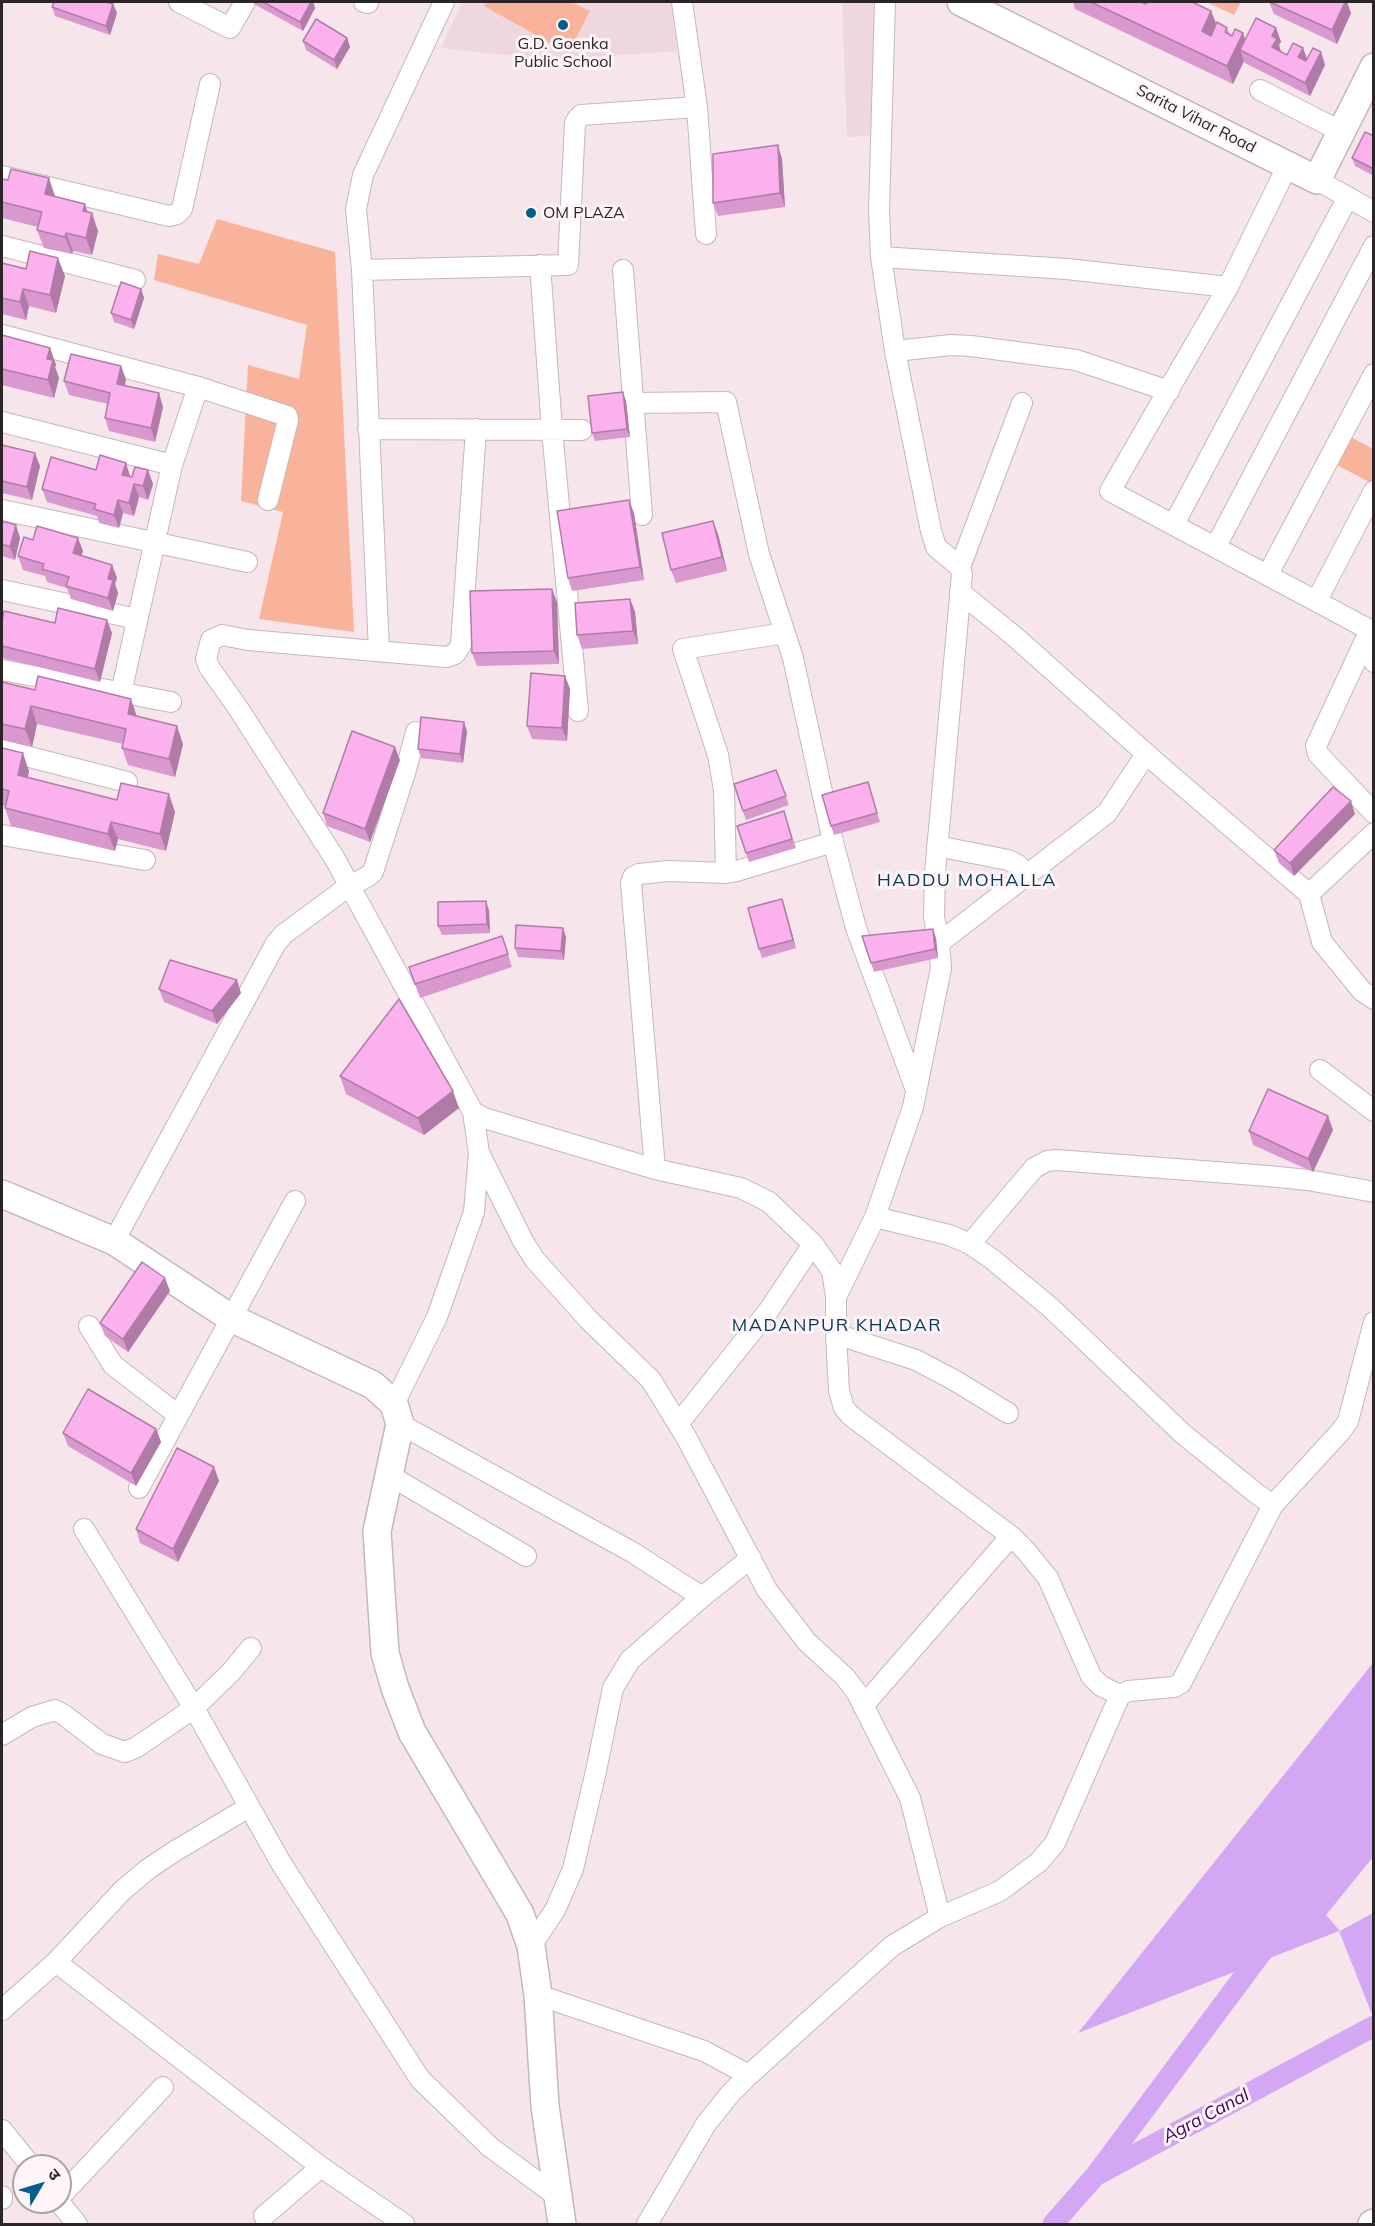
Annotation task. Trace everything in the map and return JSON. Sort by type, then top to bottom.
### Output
[{"type":"street","points":[[179,2],[230,28],[245,2]]},
{"type":"street","points":[[379,651],[362,270],[356,209],[363,175],[444,2]]},
{"type":"street","points":[[682,2],[697,107],[706,234]]},
{"type":"street","points":[[836,1297],[875,1217],[917,1093],[940,968],[939,943],[934,917],[937,846],[962,574],[960,567],[936,547],[931,531],[895,351],[881,257],[879,211],[885,2]]},
{"type":"street","name":"Sarita Vihar Road","points":[[961,2],[1317,180]]},
{"type":"street","points":[[1374,67],[1317,180],[1374,212]]},
{"type":"street","points":[[2,176],[169,216],[177,214],[182,209],[210,84]]},
{"type":"street","points":[[1260,90],[1342,132]]},
{"type":"street","points":[[362,270],[568,265],[575,123],[578,118],[581,115],[697,107]]},
{"type":"street","points":[[1288,165],[1228,287],[1110,491],[1317,600],[1372,626]]},
{"type":"street","points":[[1174,524],[1348,197]]},
{"type":"street","points":[[2,246],[135,280]]},
{"type":"street","points":[[1216,546],[1374,246]]},
{"type":"street","points":[[881,257],[1067,269],[1228,287]]},
{"type":"street","points":[[540,266],[552,430],[578,711]]},
{"type":"street","points":[[623,270],[642,515]]},
{"type":"street","points":[[2,335],[198,387],[287,416],[288,420],[268,500]]},
{"type":"street","points":[[895,351],[951,345],[1076,360],[1169,391]]},
{"type":"street","points":[[1268,574],[1374,374]]},
{"type":"street","points":[[121,693],[172,465],[198,387]]},
{"type":"street","points":[[632,403],[726,402],[759,554],[793,658],[833,842],[866,957],[917,1093]]},
{"type":"street","points":[[960,567],[1022,403]]},
{"type":"street","points":[[2,422],[172,465]]},
{"type":"street","points":[[368,429],[582,430]]},
{"type":"street","points":[[476,429],[461,645],[455,654],[446,657],[248,640],[222,635],[212,640],[206,659],[209,667],[335,859],[473,1112],[479,1153],[474,1212],[437,1317],[397,1414],[389,1475],[376,1531],[385,1653],[412,1732],[520,1914],[531,1946],[538,1995],[544,2106],[562,2224]]},
{"type":"street","points":[[1317,600],[1374,491]]},
{"type":"street","points":[[2,510],[247,562]]},
{"type":"street","points":[[2,590],[137,619]]},
{"type":"street","points":[[960,592],[1014,636],[1146,754],[1309,894],[1316,927],[1322,942],[1362,991],[1374,999]]},
{"type":"street","points":[[1372,626],[1374,662]]},
{"type":"street","points":[[1372,626],[1316,746],[1318,754],[1374,813]]},
{"type":"street","points":[[726,873],[724,790],[718,755],[683,649],[785,633]]},
{"type":"street","points":[[2,670],[171,702]]},
{"type":"street","points":[[114,1241],[276,943],[284,934],[349,886],[373,872],[416,732]]},
{"type":"street","points":[[2,750],[127,783]]},
{"type":"street","points":[[939,943],[1107,813],[1146,754]]},
{"type":"street","points":[[1309,894],[1374,833]]},
{"type":"street","points":[[2,835],[145,860]]},
{"type":"street","points":[[655,1168],[631,883],[633,877],[639,874],[668,871],[726,873],[833,842]]},
{"type":"street","points":[[937,846],[1008,860],[1018,865],[1026,876]]},
{"type":"street","points":[[1320,1070],[1374,1111]]},
{"type":"street","points":[[473,1112],[484,1118],[655,1168],[720,1182],[757,1194],[770,1202],[813,1244],[832,1271],[836,1297],[839,1391],[844,1408],[851,1416],[1011,1536],[1037,1562],[1048,1578],[1091,1676],[1101,1686],[1120,1695]]},
{"type":"street","points":[[479,1153],[535,1260],[589,1320],[651,1380],[678,1424],[767,1590],[800,1634],[845,1677],[857,1693],[910,1797],[940,1917]]},
{"type":"street","points":[[970,1244],[1034,1168],[1047,1161],[1268,1176],[1308,1180],[1374,1192]]},
{"type":"street","points":[[2,1194],[114,1241],[231,1318],[373,1385],[397,1414],[632,1552],[702,1597]]},
{"type":"street","points":[[139,1488],[295,1200]]},
{"type":"street","points":[[875,1217],[949,1235],[970,1244],[992,1259],[1051,1308],[1183,1434],[1273,1505]]},
{"type":"street","points":[[678,1424],[769,1310],[813,1244]]},
{"type":"street","points":[[647,2224],[706,2124],[749,2075],[892,1946],[940,1917],[1000,1891],[1039,1862],[1055,1844],[1120,1695],[1129,1691],[1174,1687],[1181,1683],[1273,1505],[1348,1421],[1374,1322]]},
{"type":"street","points":[[89,1326],[113,1365],[178,1415]]},
{"type":"street","points":[[836,1334],[916,1360],[1008,1413]]},
{"type":"street","points":[[389,1475],[526,1556]]},
{"type":"street","points":[[84,1529],[194,1708],[281,1863],[420,2079],[490,2147],[558,2197]]},
{"type":"street","points":[[864,1706],[1011,1536]]},
{"type":"street","points":[[531,1946],[555,1910],[573,1869],[613,1688],[630,1660],[751,1558]]},
{"type":"street","points":[[2,1735],[32,1717],[55,1710],[102,1744],[125,1752],[137,1747],[194,1708],[231,1672],[251,1648]]},
{"type":"street","points":[[2,2010],[56,1962],[122,1891],[148,1869],[249,1808]]},
{"type":"street","points":[[56,1962],[321,2167],[404,2224]]},
{"type":"street","points":[[538,1995],[705,2051],[749,2075]]},
{"type":"street","points":[[72,2185],[163,2087]]},
{"type":"street","points":[[2,2130],[21,2154]]},
{"type":"street","points":[[264,2216],[321,2167]]},
{"type":"shaded area","name":"G.D. Goenka Public School","points":[[462,2],[672,2],[677,51],[550,60],[441,48]]},
{"type":"shaded area","points":[[486,2],[571,2],[590,11],[568,53],[484,6]]},
{"type":"shaded area","points":[[842,2],[876,2],[870,136],[847,137]]},
{"type":"shaded area","points":[[1206,2],[1241,2],[1234,15]]},
{"type":"shaded area","points":[[217,219],[335,252],[354,632],[259,619],[283,512],[241,501],[248,365],[299,379],[307,325],[154,280],[158,254],[199,264]]},
{"type":"shaded area","points":[[1349,436],[1373,449],[1373,484],[1335,464]]},
{"type":"shaded area","points":[[1373,1663],[1373,1857],[1326,1915],[1340,1931],[1373,1913],[1373,2017],[1339,1931],[1078,2033]]},
{"type":"building","points":[[54,2],[113,4],[106,26],[52,7]]},
{"type":"building","points":[[263,2],[311,2],[300,22]]},
{"type":"building","points":[[1091,2],[1141,2],[1146,4],[1147,2],[1192,2],[1211,11],[1202,31],[1211,36],[1217,22],[1227,28],[1225,32],[1232,36],[1235,29],[1243,33],[1227,66]]},
{"type":"building","points":[[1270,2],[1345,2],[1332,30]]},
{"type":"building","points":[[1256,18],[1276,28],[1272,36],[1277,39],[1272,47],[1287,55],[1293,43],[1303,48],[1298,57],[1306,61],[1313,48],[1321,52],[1305,83],[1240,50]]},
{"type":"building","points":[[316,19],[347,38],[334,60],[303,41]]},
{"type":"building","points":[[1365,132],[1374,136],[1374,169],[1352,158]]},
{"type":"building","points":[[778,145],[780,193],[713,203],[713,154]]},
{"type":"building","points":[[11,169],[49,178],[45,194],[85,204],[83,211],[92,213],[86,238],[66,233],[65,237],[37,230],[42,212],[2,202],[2,179],[8,180]]},
{"type":"building","points":[[30,251],[58,258],[50,295],[23,289],[20,302],[2,298],[2,263],[26,269]]},
{"type":"building","points":[[121,282],[141,289],[131,320],[111,313]]},
{"type":"building","points":[[2,335],[50,348],[47,359],[53,360],[48,380],[2,369]]},
{"type":"building","points":[[71,354],[121,366],[117,384],[159,393],[151,428],[105,418],[110,393],[64,381]]},
{"type":"building","points":[[623,392],[627,429],[592,433],[588,396]]},
{"type":"building","points":[[2,445],[35,453],[27,487],[2,481]]},
{"type":"building","points":[[100,455],[126,463],[122,475],[132,477],[135,467],[148,470],[143,486],[134,484],[129,503],[118,500],[114,515],[94,509],[96,504],[42,489],[51,457],[96,470]]},
{"type":"building","points":[[629,500],[640,567],[568,578],[557,511]]},
{"type":"building","points":[[2,521],[16,525],[10,547],[2,544]]},
{"type":"building","points":[[713,521],[722,557],[671,570],[662,533]]},
{"type":"building","points":[[37,526],[78,538],[73,553],[112,565],[108,579],[113,580],[108,598],[66,586],[69,577],[42,569],[44,564],[18,556],[24,537],[33,540]]},
{"type":"building","points":[[552,589],[554,651],[472,653],[470,591]]},
{"type":"building","points":[[630,599],[633,631],[577,635],[575,603]]},
{"type":"building","points":[[58,608],[107,620],[95,669],[2,646],[4,611],[55,623]]},
{"type":"building","points":[[531,673],[565,676],[562,728],[527,726]]},
{"type":"building","points":[[38,676],[131,699],[128,714],[177,726],[169,759],[122,748],[126,729],[31,706],[25,729],[2,724],[2,682],[35,690]]},
{"type":"building","points":[[421,717],[464,722],[460,754],[418,749]]},
{"type":"building","points":[[352,731],[395,747],[365,829],[323,813]]},
{"type":"building","points":[[2,748],[23,753],[18,775],[117,800],[121,783],[169,794],[160,834],[111,822],[108,834],[5,808],[9,791],[2,789]]},
{"type":"building","points":[[776,770],[786,796],[743,811],[734,784]]},
{"type":"building","points":[[868,782],[877,813],[831,826],[822,795]]},
{"type":"building","points":[[1333,787],[1351,801],[1290,863],[1274,850]]},
{"type":"building","points":[[784,811],[792,839],[746,853],[737,826]]},
{"type":"building","points":[[782,899],[793,940],[759,949],[748,908]]},
{"type":"building","points":[[486,901],[487,924],[438,926],[438,902]]},
{"type":"building","points":[[516,925],[563,928],[561,951],[515,948]]},
{"type":"building","points":[[933,929],[935,949],[871,963],[862,936]]},
{"type":"building","points":[[502,936],[508,954],[415,984],[409,967]]},
{"type":"building","points":[[170,960],[237,980],[212,1011],[159,989]]},
{"type":"building","points":[[399,999],[453,1091],[418,1118],[340,1076]]},
{"type":"building","points":[[1268,1089],[1328,1116],[1308,1159],[1249,1131]]},
{"type":"building","points":[[142,1262],[165,1278],[123,1339],[100,1323]]},
{"type":"building","points":[[88,1389],[156,1429],[131,1473],[63,1433]]},
{"type":"building","points":[[177,1448],[214,1467],[173,1549],[136,1529]]},
{"type":"waterway","points":[[1095,2176],[1268,1944]]},
{"type":"waterway","name":"Agra Canal","points":[[1053,2224],[1095,2176],[1374,2026]]},
{"type":"place","name":"G.D. Goenka Public School","points":[[563,25]]},
{"type":"place","name":"OM PLAZA","points":[[531,213]]},
{"type":"district","name":"HADDU MOHALLA","points":[[967,881]]},
{"type":"district","name":"MADANPUR KHADAR","points":[[837,1326]]}]
